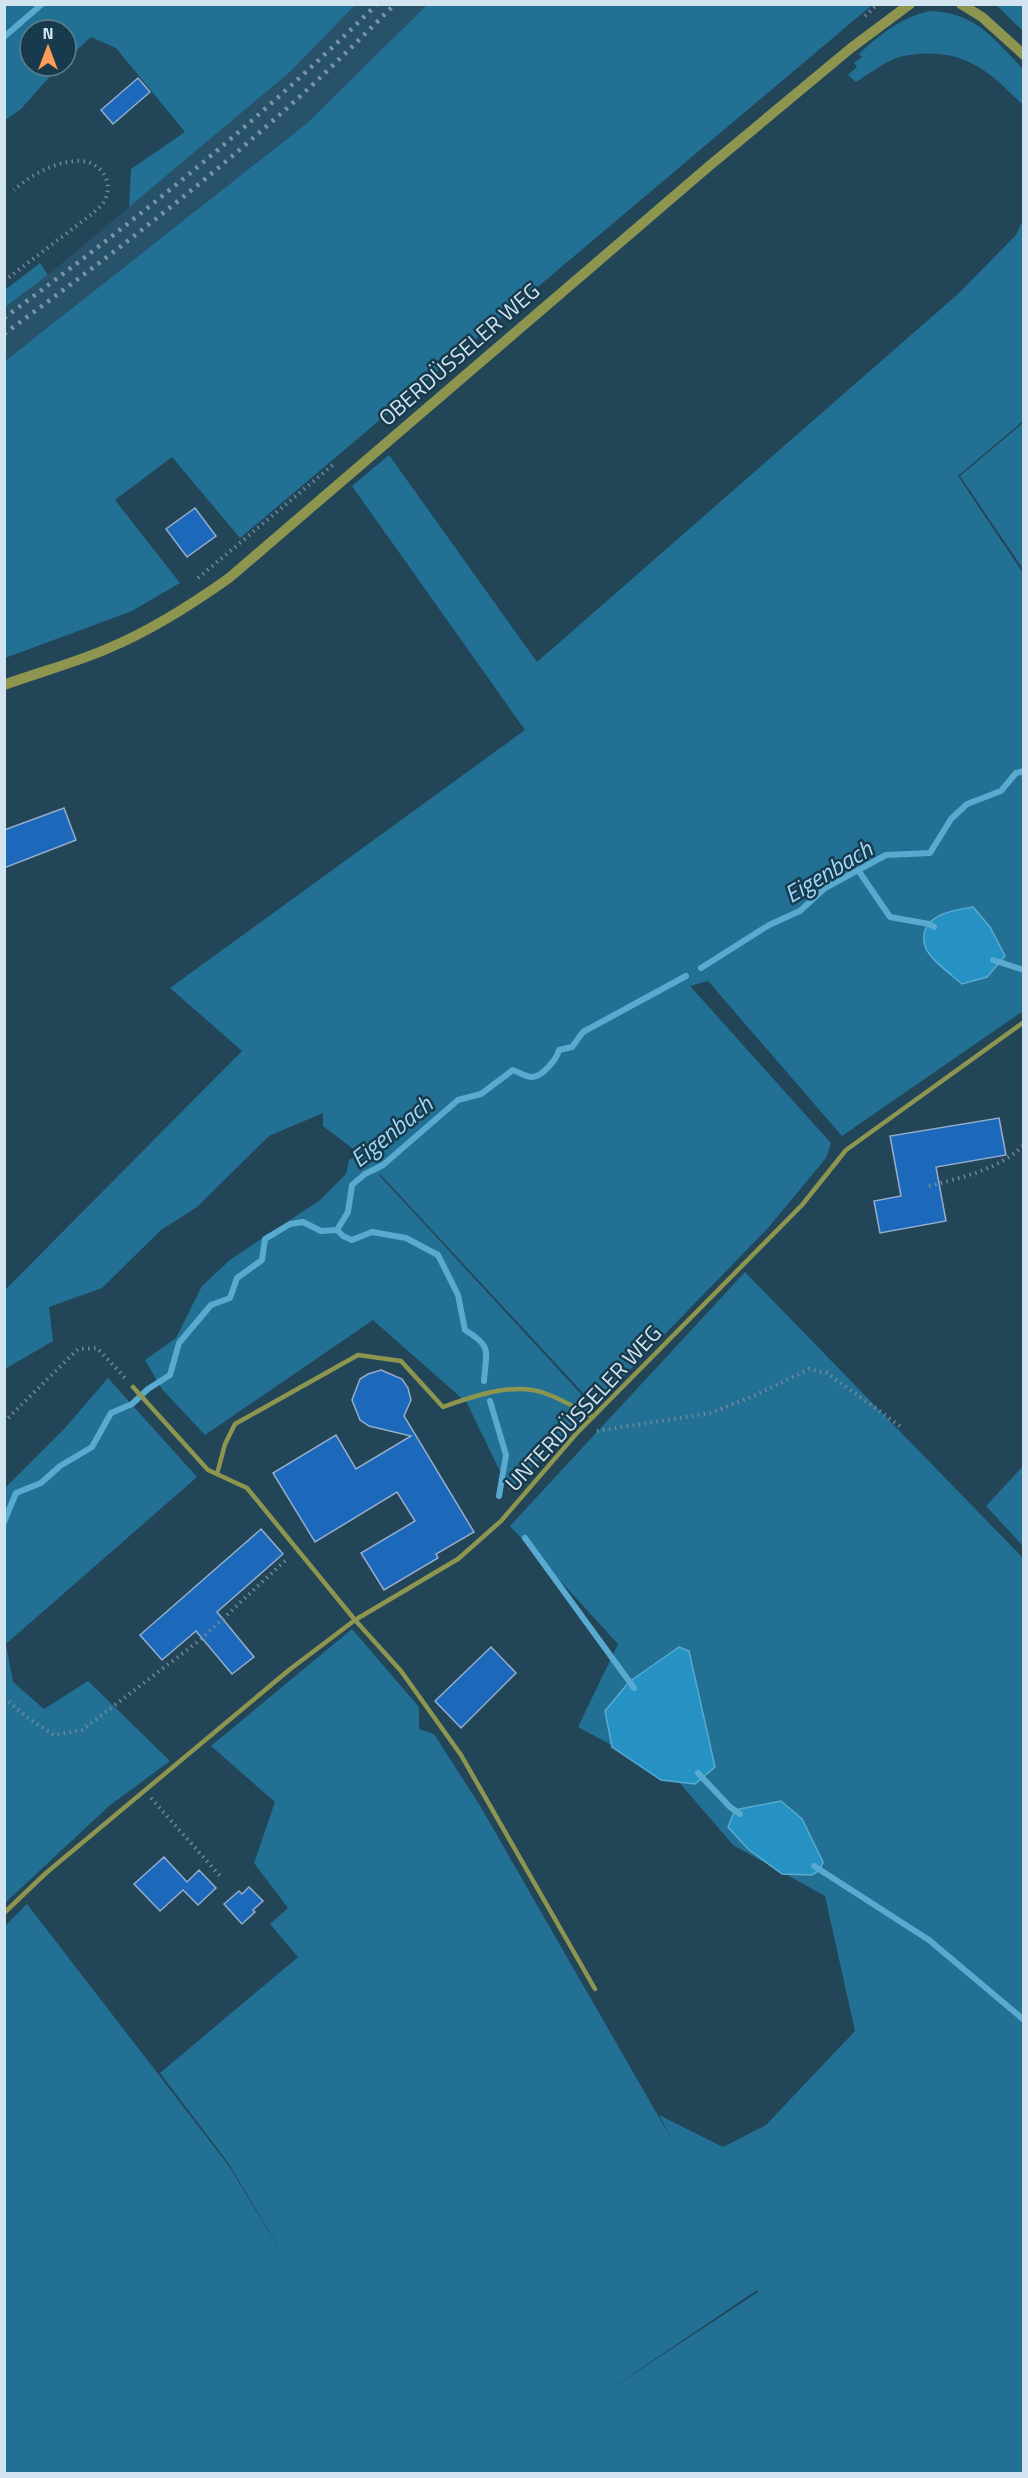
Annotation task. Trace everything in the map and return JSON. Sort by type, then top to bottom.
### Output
[{"type":"street","name":"OBERDÜSSELER WEG","points":[[4,685],[93,655],[123,642],[176,614],[229,578],[708,167],[878,26],[910,4]]},
{"type":"street","points":[[961,4],[982,17],[1023,55]]},
{"type":"lane","name":"UNTERDÜSSELER WEG","points":[[4,1913],[46,1873],[289,1670],[355,1620],[458,1559],[501,1521],[576,1434],[801,1205],[846,1150],[1023,1022]]},
{"type":"lane","points":[[217,1474],[225,1444],[235,1424],[358,1355],[401,1361],[443,1407],[469,1398],[520,1389],[546,1393],[593,1417]]},
{"type":"lane","points":[[133,1387],[208,1470],[247,1488],[355,1620],[401,1671],[461,1755],[595,1989]]},
{"type":"path","points":[[860,20],[878,4]]},
{"type":"path","points":[[4,281],[92,214],[102,204],[107,194],[106,180],[101,170],[96,165],[82,161],[42,170],[14,190]]},
{"type":"path","points":[[194,581],[340,459]]},
{"type":"path","points":[[929,1186],[984,1171],[1007,1159],[1023,1145]]},
{"type":"path","points":[[4,1422],[78,1349],[97,1348],[133,1387]]},
{"type":"path","points":[[576,1434],[711,1413],[758,1394],[809,1369],[827,1374],[900,1426]]},
{"type":"path","points":[[4,1698],[54,1736],[82,1730],[200,1640],[298,1550]]},
{"type":"path","points":[[145,1790],[220,1876]]},
{"type":"shaded area","points":[[5,4],[355,5],[290,72],[129,207],[131,169],[185,132],[116,48],[91,37],[78,49],[78,18],[18,18],[18,78],[48,78],[21,109],[5,120]]},
{"type":"shaded area","points":[[428,4],[872,5],[240,538],[172,457],[115,500],[180,583],[132,611],[5,658],[5,361],[306,124]]},
{"type":"shaded area","points":[[355,5],[428,5],[306,124],[5,361],[4,307],[48,275],[290,72]]},
{"type":"shaded area","points":[[996,5],[1023,5],[1023,31]]},
{"type":"shaded area","points":[[930,11],[959,16],[972,22],[1003,47],[1023,69],[1023,105],[984,70],[961,59],[943,54],[914,54],[896,58],[856,82],[848,75],[857,67],[854,63],[862,57],[859,54],[883,34],[901,22]]},
{"type":"shaded area","points":[[1023,220],[1023,421],[958,476],[1023,573],[1023,1011],[842,1136],[708,981],[690,986],[831,1143],[826,1158],[768,1228],[595,1406],[380,1174],[593,1407],[509,1490],[467,1403],[373,1320],[205,1435],[162,1389],[145,1360],[176,1338],[202,1286],[231,1259],[319,1201],[346,1174],[349,1160],[360,1154],[323,1126],[323,1113],[269,1136],[197,1207],[161,1230],[102,1288],[49,1307],[53,1341],[5,1369],[5,1290],[242,1051],[170,988],[525,730],[352,486],[389,455],[537,662],[958,294],[1016,235]]},
{"type":"shaded area","points":[[40,263],[48,275],[5,307],[5,290]]},
{"type":"shaded area","points":[[1023,423],[1023,569],[960,476]]},
{"type":"shaded area","points":[[973,907],[990,927],[1005,956],[987,977],[962,984],[927,951],[924,936],[926,928],[938,916]]},
{"type":"shaded area","points":[[745,1272],[1023,1558],[1023,2473],[5,2474],[5,1926],[27,1904],[229,2166],[291,2268],[229,2164],[160,2073],[298,1957],[270,1924],[288,1908],[254,1863],[275,1802],[211,1746],[352,1629],[419,1707],[419,1729],[434,1734],[479,1804],[672,2140],[659,2115],[723,2147],[766,2125],[855,2031],[825,1896],[733,1845],[678,1781],[578,1727],[618,1644],[510,1526]],"holes":[[[757,2290],[758,2292],[602,2395]]]},
{"type":"shaded area","points":[[108,1378],[197,1477],[6,1644],[13,1682],[44,1709],[88,1681],[170,1761],[109,1806],[5,1903],[5,1488],[65,1428]]},
{"type":"shaded area","points":[[1023,1466],[1023,1546],[986,1506]]},
{"type":"shaded area","points":[[679,1647],[689,1651],[715,1767],[695,1784],[661,1780],[612,1747],[605,1711],[629,1682]]},
{"type":"shaded area","points":[[781,1801],[802,1819],[823,1862],[820,1870],[812,1875],[782,1874],[748,1849],[728,1827],[735,1810]]},
{"type":"building","points":[[138,78],[150,92],[113,124],[101,110]]},
{"type":"building","points":[[195,508],[216,536],[187,557],[166,529]]},
{"type":"building","points":[[64,808],[76,840],[4,868],[4,830]]},
{"type":"building","points":[[999,1118],[1006,1155],[936,1167],[946,1221],[880,1233],[874,1201],[901,1196],[890,1136]]},
{"type":"building","points":[[381,1370],[402,1379],[408,1388],[411,1400],[404,1416],[474,1532],[436,1554],[438,1558],[384,1590],[361,1553],[415,1521],[397,1492],[315,1542],[273,1473],[336,1435],[356,1469],[411,1436],[369,1426],[360,1420],[352,1400],[360,1379]]},
{"type":"building","points":[[261,1529],[283,1554],[217,1612],[254,1657],[232,1674],[196,1631],[162,1660],[140,1635]]},
{"type":"building","points":[[491,1647],[516,1673],[461,1728],[435,1701]]},
{"type":"building","points":[[164,1857],[187,1882],[199,1870],[216,1888],[198,1905],[183,1890],[160,1911],[134,1884]]},
{"type":"building","points":[[249,1887],[263,1901],[242,1924],[224,1904],[239,1891],[242,1894]]},
{"type":"waterway","points":[[4,37],[42,4]]},
{"type":"waterway","name":"Eigenbach","points":[[701,968],[769,925],[800,911],[825,888],[886,855],[930,853],[951,819],[967,804],[1001,791],[1016,773],[1024,771]]},
{"type":"waterway","points":[[858,870],[890,917],[929,924],[934,927]]},
{"type":"waterway","points":[[993,960],[1024,970]]},
{"type":"waterway","name":"Eigenbach","points":[[4,1522],[16,1493],[41,1483],[60,1466],[92,1447],[111,1413],[132,1404],[148,1389],[170,1375],[179,1343],[211,1305],[230,1298],[237,1278],[262,1260],[265,1239],[290,1224],[303,1222],[321,1231],[337,1230],[348,1212],[352,1185],[365,1174],[383,1165],[458,1100],[481,1094],[513,1070],[530,1077],[540,1074],[552,1062],[559,1050],[572,1047],[583,1032],[686,976]]},
{"type":"waterway","points":[[337,1230],[352,1240],[372,1232],[406,1238],[438,1255],[458,1295],[465,1330],[480,1341],[486,1351],[484,1381]]},
{"type":"waterway","points":[[490,1401],[506,1455],[499,1496]]},
{"type":"waterway","points":[[525,1538],[634,1688]]},
{"type":"waterway","points":[[698,1773],[730,1807],[740,1814]]},
{"type":"waterway","points":[[814,1866],[929,1940],[1024,2020]]},
{"type":"railway","points":[[4,318],[102,244],[196,168],[288,89],[377,4]]},
{"type":"railway","points":[[4,334],[139,232],[237,152],[285,110],[395,4]]}]
